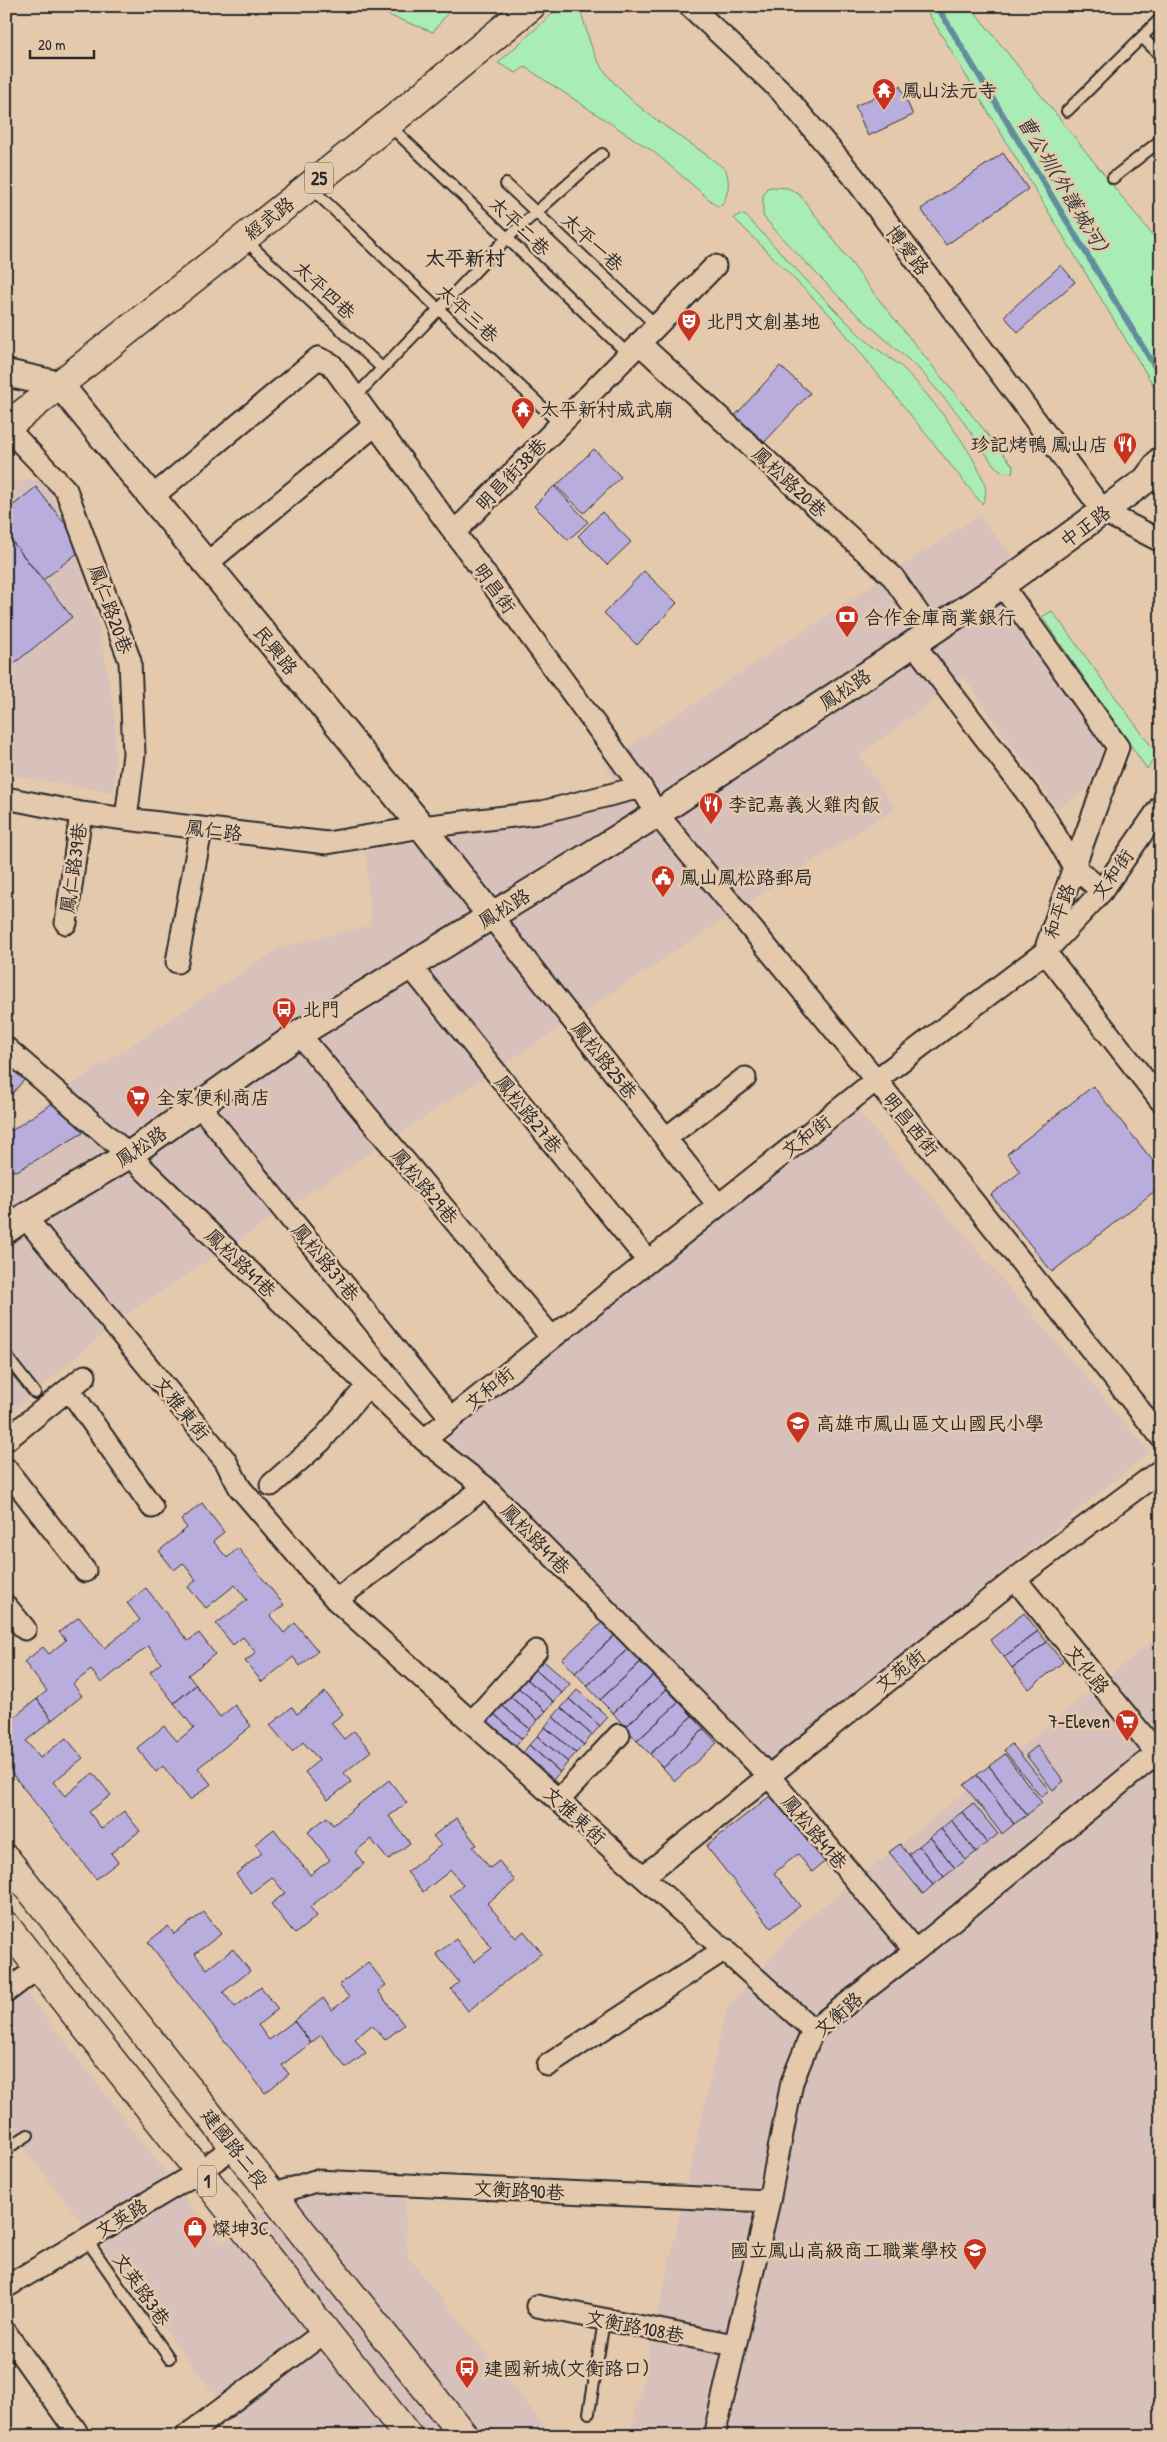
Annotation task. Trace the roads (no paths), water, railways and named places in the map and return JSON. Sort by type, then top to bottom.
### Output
[{"type":"main road","name":"經武路","points":[[6,427],[388,124],[530,6]]},
{"type":"main road","name":"建國路二段","points":[[6,1859],[464,2436]]},
{"type":"main road","name":"1","points":[[6,1926],[408,2436]]},
{"type":"street","name":"博愛路","points":[[690,6],[780,90],[852,176],[1104,512]]},
{"type":"street","name":"明昌街38巷","points":[[454,533],[715,266]]},
{"type":"street","name":"鳳松路20巷","points":[[633,348],[893,577],[922,638]]},
{"type":"street","name":"明昌街","points":[[152,497],[318,358],[331,364],[640,787],[657,814]]},
{"type":"street","points":[[6,373],[60,384]]},
{"type":"street","name":"民興路","points":[[60,384],[422,828],[491,916]]},
{"type":"street","points":[[206,564],[375,424]]},
{"type":"street","name":"鳳仁路20巷","points":[[6,427],[66,490],[130,660],[134,754],[126,819]]},
{"type":"street","name":"中正路","points":[[1002,584],[1146,480],[1161,460]]},
{"type":"street","points":[[1104,512],[1161,540]]},
{"type":"street","points":[[1002,584],[1118,747],[1074,867],[1102,891]]},
{"type":"street","name":"鳳松路","points":[[16,1224],[129,1155],[299,1034],[657,814],[1002,584]]},
{"type":"street","name":"和平路","points":[[922,638],[1043,814],[1074,867],[1045,952],[1161,1101]]},
{"type":"street","name":"鳳仁路","points":[[6,798],[81,813],[201,830],[327,843],[538,813],[640,787]]},
{"type":"street","name":"文和街","points":[[424,1440],[876,1080],[1045,952],[1102,891],[1161,806]]},
{"type":"street","name":"鳳仁路39巷","points":[[66,923],[81,813]]},
{"type":"street","name":"明昌西街","points":[[657,814],[876,1080],[1161,1437]]},
{"type":"street","points":[[177,962],[201,830]]},
{"type":"street","name":"鳳松路25巷","points":[[491,916],[718,1205]]},
{"type":"street","name":"鳳松路27巷","points":[[410,966],[648,1262]]},
{"type":"street","name":"鳳松路29巷","points":[[299,1034],[552,1338]]},
{"type":"street","name":"鳳松路41巷","points":[[6,1048],[129,1155],[424,1440],[485,1487],[768,1775],[915,1951]]},
{"type":"street","points":[[666,1138],[745,1078]]},
{"type":"street","name":"鳳松路37巷","points":[[200,1106],[451,1418]]},
{"type":"street","name":"文雅東街","points":[[16,1224],[225,1460],[240,1488],[336,1600],[813,2030]]},
{"type":"street","points":[[6,1440],[77,1383],[152,1507]]},
{"type":"street","points":[[271,1485],[321,1441],[368,1385]]},
{"type":"street","points":[[6,1469],[85,1572]]},
{"type":"street","name":"文苑街","points":[[644,1876],[1015,1579],[1161,1470]]},
{"type":"street","points":[[336,1600],[485,1487]]},
{"type":"street","name":"文化路","points":[[1015,1579],[1160,1754]]},
{"type":"street","points":[[6,1606],[26,1629]]},
{"type":"street","points":[[472,1722],[536,1651]]},
{"type":"street","points":[[559,1800],[619,1735]]},
{"type":"street","name":"文衡路","points":[[714,2436],[769,2201],[792,2082],[813,2030],[915,1951],[1160,1754]]},
{"type":"street","points":[[548,2065],[725,1949]]},
{"type":"street","points":[[6,1992],[39,1967]]},
{"type":"street","name":"文英路","points":[[6,2287],[200,2171],[234,2147]]},
{"type":"street","name":"文衡路90巷","points":[[272,2195],[315,2181],[769,2201]]},
{"type":"street","name":"文衡路108巷","points":[[537,2306],[604,2321],[734,2344]]},
{"type":"street","points":[[186,2436],[326,2331]]},
{"type":"street","points":[[6,2333],[76,2432]]},
{"type":"lane","points":[[1067,110],[1161,18]]},
{"type":"lane","points":[[1142,37],[1161,56]]},
{"type":"lane","name":"太平二巷","points":[[388,124],[507,238],[633,348]]},
{"type":"lane","points":[[1113,178],[1161,140]]},
{"type":"lane","points":[[355,397],[507,238],[602,154]]},
{"type":"lane","name":"太平一巷","points":[[506,184],[656,325]]},
{"type":"lane","name":"太平三巷","points":[[309,186],[560,424]]},
{"type":"lane","name":"太平四巷","points":[[243,238],[382,368]]},
{"type":"lane","points":[[6,1356],[35,1393]]},
{"type":"lane","points":[[6,2149],[28,2135]]},
{"type":"lane","name":"文英路3巷","points":[[86,2239],[169,2358]]},
{"type":"lane","points":[[589,2413],[604,2321]]},
{"type":"waterway","name":"曹公圳(外護城河)","points":[[937,6],[1161,377]]},
{"type":"place","name":"鳳山法元寺","points":[[884,111]]},
{"type":"place","name":"北門文創基地","points":[[689,342]]},
{"type":"place","name":"太平新村威武廟","points":[[523,430]]},
{"type":"place","name":"珍記烤鴨 鳳山店","points":[[1125,465]]},
{"type":"place","name":"合作金庫商業銀行","points":[[847,638]]},
{"type":"place","name":"李記嘉義火雞肉飯","points":[[711,825]]},
{"type":"place","name":"鳳山鳳松路郵局","points":[[663,898]]},
{"type":"place","name":"北門","points":[[284,1030]]},
{"type":"place","name":"全家便利商店","points":[[138,1118]]},
{"type":"place","name":"高雄市鳳山區文山國民小學","points":[[798,1444]]},
{"type":"place","name":"7-Eleven","points":[[1127,1742]]},
{"type":"place","name":"燦坤3C","points":[[195,2249]]},
{"type":"place","name":"國立鳳山高級商工職業學校","points":[[975,2271]]},
{"type":"place","name":"建國新城(文衡路口)","points":[[467,2389]]},
{"type":"district","name":"太平新村","points":[[465,257]]}]
